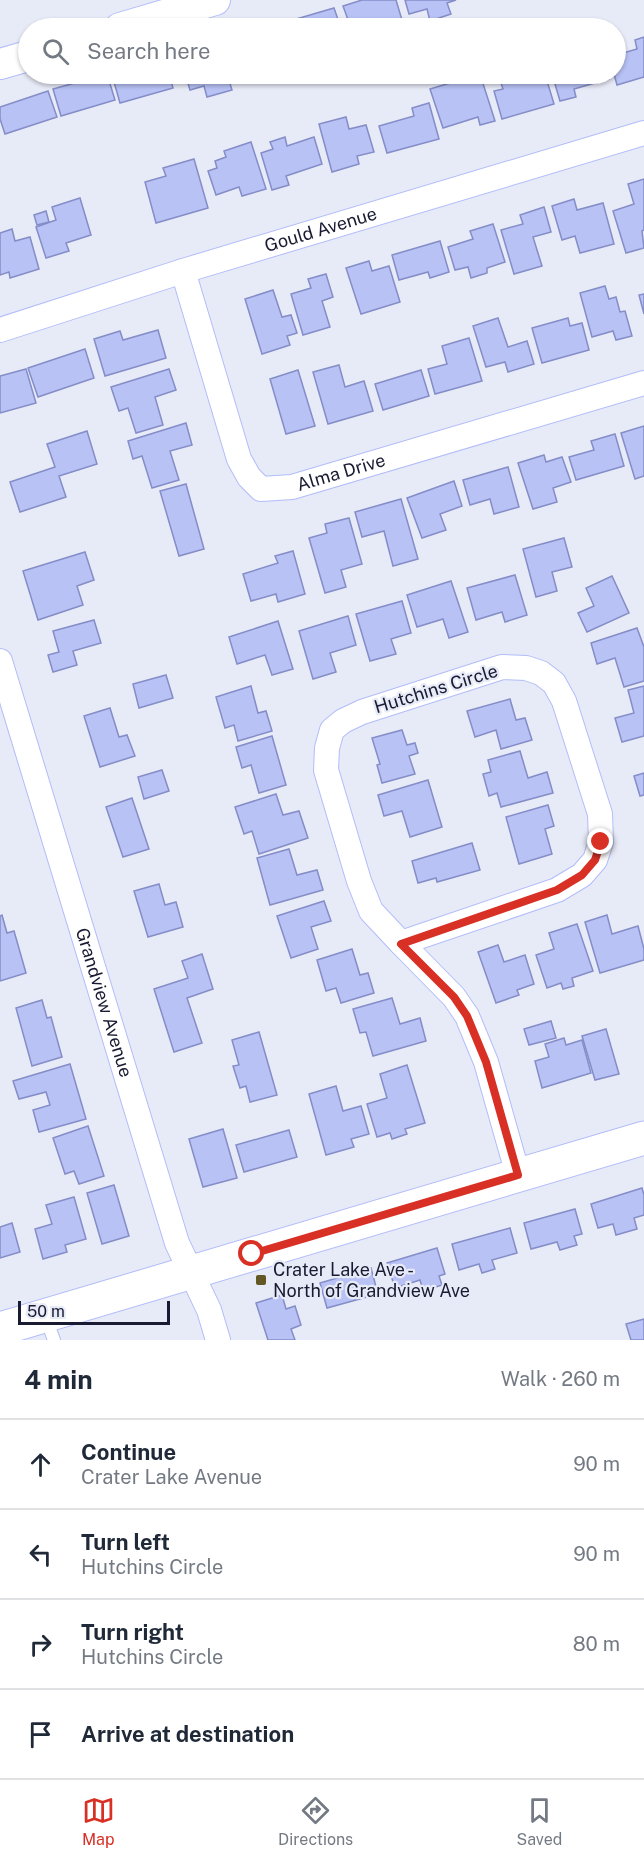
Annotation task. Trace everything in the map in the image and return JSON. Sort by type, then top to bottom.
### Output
[{"type":"main road","points":[[0,1329],[49,1328],[191,1272],[644,1138]]},
{"type":"street","points":[[154,18],[215,0]]},
{"type":"street","points":[[0,64],[18,59]]},
{"type":"street","name":"Gould Avenue","points":[[0,330],[183,271],[644,133]]},
{"type":"street","name":"Alma Drive","points":[[183,271],[239,459],[249,477],[261,489],[292,487],[644,383]]},
{"type":"street","name":"Grandview Avenue","points":[[0,661],[177,1243],[209,1310],[218,1340]]},
{"type":"street","name":"Hutchins Circle","points":[[401,944],[557,890],[582,875],[595,860],[601,842],[600,814],[564,701],[554,683],[541,673],[526,668],[502,668],[362,712],[343,721],[332,730],[327,748],[327,770],[359,881],[371,911],[401,944],[454,997],[467,1016],[486,1062],[518,1175]]},
{"type":"building","points":[[362,0],[396,0],[401,18],[347,18],[343,6]]},
{"type":"building","points":[[405,0],[456,0],[447,3],[451,14],[439,18],[429,18],[427,9],[409,14]]},
{"type":"building","points":[[334,8],[338,18],[300,18]]},
{"type":"building","points":[[644,37],[644,77],[626,82],[626,52],[637,49],[635,40]]},
{"type":"building","points":[[71,84],[110,84],[115,100],[61,116],[53,89]]},
{"type":"building","points":[[115,84],[172,84],[173,88],[120,103]]},
{"type":"building","points":[[188,84],[230,84],[232,90],[207,97],[204,86],[190,90]]},
{"type":"building","points":[[447,84],[483,84],[495,121],[480,125],[478,117],[443,128],[430,89]]},
{"type":"building","points":[[501,84],[548,84],[554,104],[502,119],[494,91],[503,89]]},
{"type":"building","points":[[555,84],[592,84],[574,89],[576,97],[560,101]]},
{"type":"building","points":[[48,91],[57,117],[5,134],[0,119],[0,107]]},
{"type":"building","points":[[429,103],[439,139],[387,153],[379,126],[414,116],[412,108]]},
{"type":"building","points":[[346,117],[349,129],[366,125],[374,152],[357,156],[359,164],[332,172],[319,124]]},
{"type":"building","points":[[285,137],[287,146],[314,137],[322,164],[286,176],[289,185],[272,190],[261,153],[273,149],[270,142]]},
{"type":"building","points":[[251,142],[266,189],[242,196],[239,187],[216,195],[208,171],[217,168],[215,161],[226,157],[224,151]]},
{"type":"building","points":[[194,159],[208,208],[156,223],[145,182],[166,176],[163,168]]},
{"type":"building","points":[[644,179],[644,230],[642,231],[644,248],[626,253],[613,211],[634,204],[628,184]]},
{"type":"building","points":[[80,198],[91,235],[66,243],[69,251],[46,258],[36,227],[56,220],[52,207]]},
{"type":"building","points":[[574,199],[577,210],[603,203],[614,244],[580,253],[575,236],[562,240],[552,206]]},
{"type":"building","points":[[544,207],[551,232],[533,237],[542,266],[514,274],[501,230],[523,224],[520,215]]},
{"type":"building","points":[[46,211],[49,222],[37,225],[34,215]]},
{"type":"building","points":[[493,224],[505,262],[487,268],[487,273],[471,278],[468,267],[455,270],[448,247],[473,239],[470,231]]},
{"type":"building","points":[[12,229],[15,241],[30,237],[39,269],[10,278],[9,272],[0,275],[0,233]]},
{"type":"building","points":[[440,241],[449,272],[430,278],[428,272],[399,280],[392,255]]},
{"type":"building","points":[[369,261],[372,271],[389,266],[400,302],[361,314],[346,268]]},
{"type":"building","points":[[326,274],[333,297],[322,301],[330,327],[303,335],[291,294],[311,288],[308,279]]},
{"type":"building","points":[[605,286],[609,299],[616,297],[620,312],[625,311],[632,336],[616,340],[613,331],[592,337],[580,293]]},
{"type":"building","points":[[273,290],[282,317],[291,315],[297,333],[287,336],[290,345],[262,354],[245,299]]},
{"type":"building","points":[[644,294],[644,314],[639,295]]},
{"type":"building","points":[[498,318],[508,347],[527,341],[534,364],[508,372],[505,362],[486,367],[473,326]]},
{"type":"building","points":[[568,318],[570,326],[582,323],[589,350],[542,363],[532,328]]},
{"type":"building","points":[[158,330],[166,358],[105,376],[94,339],[120,331],[123,340]]},
{"type":"building","points":[[469,338],[482,381],[435,394],[428,369],[447,364],[442,346]]},
{"type":"building","points":[[85,349],[94,378],[38,397],[28,368]]},
{"type":"building","points":[[339,365],[345,387],[364,381],[373,411],[328,424],[313,372]]},
{"type":"building","points":[[26,369],[36,403],[0,413],[0,376]]},
{"type":"building","points":[[169,369],[176,390],[155,397],[163,425],[136,433],[128,408],[119,411],[111,387]]},
{"type":"building","points":[[298,370],[315,426],[286,434],[270,379]]},
{"type":"building","points":[[421,370],[429,396],[383,410],[375,384]]},
{"type":"building","points":[[186,423],[192,445],[170,451],[179,480],[152,488],[142,456],[133,459],[128,441]]},
{"type":"building","points":[[644,426],[644,476],[635,479],[621,433]]},
{"type":"building","points":[[87,431],[97,464],[59,476],[66,497],[20,512],[10,482],[55,467],[47,444]]},
{"type":"building","points":[[615,434],[624,466],[576,480],[569,457],[594,450],[591,441]]},
{"type":"building","points":[[544,455],[546,462],[562,457],[571,482],[553,488],[557,502],[533,509],[518,463]]},
{"type":"building","points":[[508,467],[519,507],[494,514],[490,499],[470,505],[463,480]]},
{"type":"building","points":[[454,481],[462,506],[440,514],[446,530],[422,538],[407,498]]},
{"type":"building","points":[[186,484],[204,549],[179,556],[160,491]]},
{"type":"building","points":[[401,499],[418,559],[393,566],[384,531],[362,537],[355,512]]},
{"type":"building","points":[[349,518],[362,564],[341,570],[346,587],[325,593],[309,538],[327,533],[325,524]]},
{"type":"building","points":[[564,538],[572,567],[552,572],[557,591],[536,597],[523,549]]},
{"type":"building","points":[[293,551],[305,594],[278,602],[276,594],[251,601],[243,574],[278,563],[275,556]]},
{"type":"building","points":[[85,552],[94,580],[77,586],[83,605],[38,620],[23,571]]},
{"type":"building","points":[[515,575],[527,615],[505,622],[502,612],[476,620],[467,588]]},
{"type":"building","points":[[612,576],[629,613],[587,632],[578,613],[594,606],[586,588]]},
{"type":"building","points":[[451,581],[468,632],[449,638],[443,619],[417,627],[407,595]]},
{"type":"building","points":[[402,601],[411,633],[391,639],[396,654],[370,661],[356,614]]},
{"type":"building","points":[[348,616],[356,645],[330,653],[336,672],[313,679],[299,631]]},
{"type":"building","points":[[94,620],[101,643],[73,651],[77,665],[53,672],[48,655],[59,652],[53,631]]},
{"type":"building","points":[[278,621],[293,669],[272,675],[265,655],[237,664],[229,637]]},
{"type":"building","points":[[637,628],[644,647],[644,681],[624,687],[615,658],[597,664],[591,643]]},
{"type":"building","points":[[166,675],[173,698],[139,708],[133,684]]},
{"type":"building","points":[[251,686],[258,713],[266,711],[272,731],[238,741],[234,725],[225,728],[216,697]]},
{"type":"building","points":[[644,686],[644,736],[622,742],[615,718],[634,713],[628,690]]},
{"type":"building","points":[[510,699],[516,720],[525,718],[532,740],[501,749],[496,730],[475,737],[467,711]]},
{"type":"building","points":[[110,708],[119,737],[127,735],[135,756],[100,767],[84,716]]},
{"type":"building","points":[[402,730],[407,745],[415,743],[418,753],[409,756],[415,774],[382,783],[377,765],[380,764],[372,738]]},
{"type":"building","points":[[272,736],[286,785],[259,793],[251,765],[242,768],[236,747]]},
{"type":"building","points":[[520,751],[528,778],[547,772],[553,793],[501,807],[497,793],[489,796],[483,774],[491,772],[488,760]]},
{"type":"building","points":[[162,770],[169,791],[144,799],[138,777]]},
{"type":"building","points":[[644,773],[644,795],[640,796],[634,776]]},
{"type":"building","points":[[428,780],[442,827],[410,837],[402,811],[384,816],[378,795]]},
{"type":"building","points":[[276,794],[283,815],[299,811],[308,838],[259,854],[252,831],[244,834],[235,807]]},
{"type":"building","points":[[132,798],[149,849],[123,857],[106,807]]},
{"type":"building","points":[[548,805],[554,826],[545,829],[552,854],[519,864],[506,817]]},
{"type":"building","points":[[472,843],[480,870],[437,882],[436,878],[418,883],[412,861]]},
{"type":"building","points":[[289,849],[297,875],[317,870],[323,890],[270,905],[257,858]]},
{"type":"building","points":[[159,884],[165,905],[176,902],[183,927],[148,937],[134,891]]},
{"type":"building","points":[[324,901],[331,921],[311,927],[318,949],[291,958],[277,916]]},
{"type":"building","points":[[2,915],[7,933],[14,931],[26,973],[0,981],[0,916]]},
{"type":"building","points":[[607,915],[612,934],[638,926],[644,949],[644,960],[600,973],[585,922]]},
{"type":"building","points":[[577,924],[593,971],[572,978],[574,986],[563,989],[561,983],[547,988],[536,955],[554,949],[549,933]]},
{"type":"building","points":[[498,945],[504,962],[525,955],[534,984],[517,990],[519,995],[496,1003],[478,952]]},
{"type":"building","points":[[352,949],[360,975],[368,973],[374,993],[341,1003],[336,988],[326,991],[317,960]]},
{"type":"building","points":[[202,954],[213,989],[187,998],[202,1043],[174,1052],[154,989],[188,978],[182,961]]},
{"type":"building","points":[[392,998],[400,1024],[420,1018],[426,1041],[373,1056],[366,1032],[360,1033],[353,1009]]},
{"type":"building","points":[[42,1000],[47,1018],[51,1017],[62,1057],[32,1066],[16,1008]]},
{"type":"building","points":[[551,1021],[556,1038],[529,1045],[524,1029]]},
{"type":"building","points":[[606,1029],[619,1074],[595,1080],[582,1036]]},
{"type":"building","points":[[259,1032],[277,1095],[250,1102],[246,1086],[240,1088],[233,1066],[239,1065],[232,1040]]},
{"type":"building","points":[[564,1038],[566,1045],[582,1040],[591,1073],[542,1088],[535,1061],[549,1057],[545,1044]]},
{"type":"building","points":[[70,1064],[86,1119],[39,1132],[33,1110],[50,1105],[46,1092],[19,1099],[13,1081]]},
{"type":"building","points":[[407,1065],[425,1123],[405,1129],[407,1134],[392,1139],[390,1133],[377,1137],[367,1104],[387,1098],[380,1074]]},
{"type":"building","points":[[336,1086],[343,1111],[361,1106],[369,1134],[351,1139],[354,1147],[326,1155],[309,1094]]},
{"type":"building","points":[[88,1126],[104,1176],[79,1184],[74,1171],[65,1174],[53,1138]]},
{"type":"building","points":[[223,1129],[237,1178],[203,1187],[189,1139]]},
{"type":"building","points":[[289,1130],[297,1157],[244,1172],[236,1145]]},
{"type":"building","points":[[114,1185],[129,1236],[102,1244],[87,1193]]},
{"type":"building","points":[[642,1188],[644,1215],[634,1218],[637,1229],[616,1235],[613,1224],[598,1228],[591,1204]]},
{"type":"building","points":[[74,1197],[86,1239],[65,1245],[67,1252],[43,1259],[35,1229],[52,1224],[46,1205]]},
{"type":"building","points":[[575,1209],[582,1234],[574,1236],[577,1245],[560,1250],[557,1242],[531,1249],[524,1223]]},
{"type":"building","points":[[12,1223],[20,1252],[0,1258],[0,1227]]},
{"type":"building","points":[[510,1228],[517,1253],[492,1260],[495,1269],[482,1273],[479,1264],[459,1270],[452,1244]]},
{"type":"building","points":[[437,1248],[445,1274],[439,1276],[442,1285],[423,1291],[420,1280],[395,1288],[387,1263]]},
{"type":"building","points":[[371,1268],[378,1294],[327,1308],[320,1283]]},
{"type":"building","points":[[282,1295],[286,1309],[295,1306],[301,1325],[291,1329],[295,1340],[268,1340],[256,1303]]},
{"type":"building","points":[[644,1319],[644,1340],[631,1340],[626,1324]]},
{"type":"place","name":"Crater Lake Ave - North of Grandview Ave","points":[[261,1280]]},
{"type":"route","points":[[252,1254],[518,1175],[486,1062],[467,1016],[454,997],[401,944],[557,890],[582,875],[595,860],[601,842]]}]
